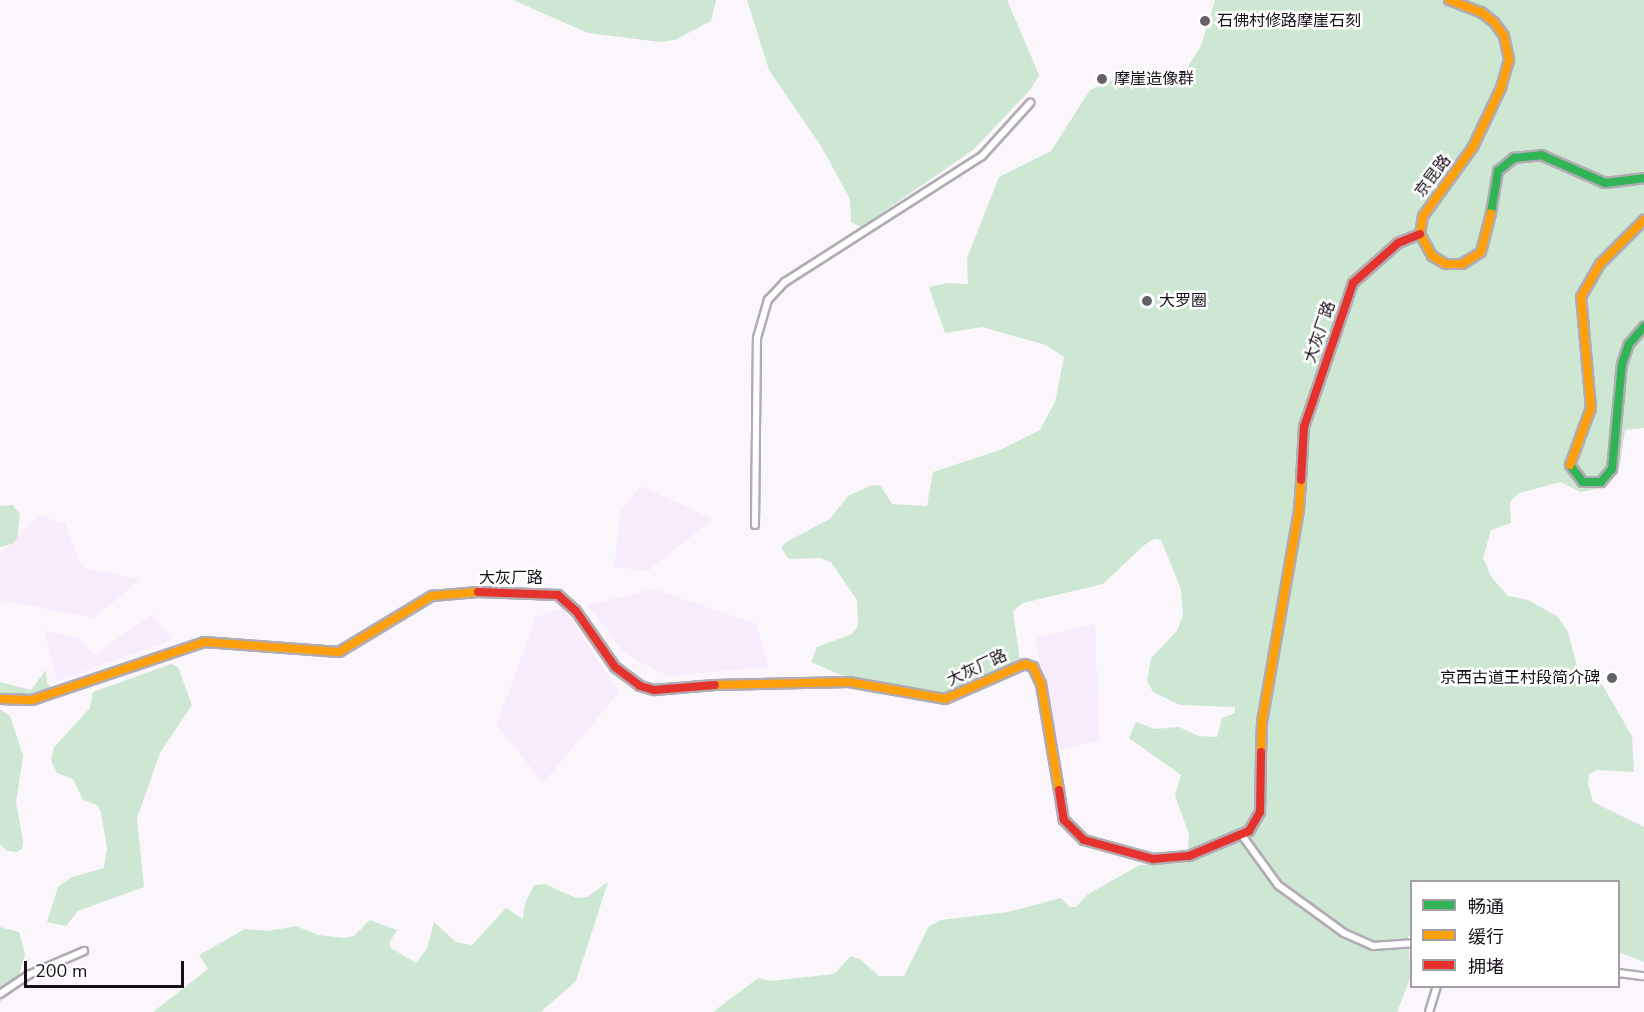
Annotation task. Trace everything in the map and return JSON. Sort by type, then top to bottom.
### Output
[{"type":"street","name":"京昆路","points":[[1420,234],[1423,216],[1473,147],[1501,88],[1509,60],[1504,36],[1494,22],[1481,12],[1449,0]]},
{"type":"street","points":[[755,525],[758,338],[768,300],[785,282],[982,156],[1030,103]]},
{"type":"street","points":[[1420,234],[1432,256],[1446,264],[1462,264],[1476,257],[1488,235],[1491,193],[1498,171],[1506,163],[1524,155],[1541,155],[1605,183],[1644,178]]},
{"type":"street","points":[[1644,220],[1600,263],[1581,297],[1591,408],[1568,461],[1574,475],[1583,482],[1601,482],[1612,469],[1622,364],[1629,344],[1644,327]]},
{"type":"street","name":"大灰厂路","points":[[0,699],[33,700],[204,642],[298,652],[339,652],[432,596],[492,591],[548,592],[558,595],[576,611],[615,667],[640,686],[654,690],[756,681],[849,682],[945,699],[1025,664],[1033,667],[1041,684],[1064,820],[1084,840],[1154,859],[1189,856],[1249,831],[1260,812],[1262,722],[1299,510],[1304,427],[1353,283],[1398,243],[1420,234]]},
{"type":"street","points":[[1241,834],[1278,885],[1344,933],[1373,946],[1410,944]]},
{"type":"street","points":[[0,994],[28,975],[84,951]]},
{"type":"street","points":[[1620,974],[1644,976]]},
{"type":"street","points":[[1429,1012],[1437,988]]},
{"type":"shaded area","points":[[641,486],[713,519],[648,571],[614,567],[621,510]]},
{"type":"shaded area","points":[[38,515],[65,524],[82,567],[140,580],[94,618],[0,600],[0,555]]},
{"type":"shaded area","points":[[653,589],[756,624],[768,667],[667,676],[624,653],[588,605]]},
{"type":"shaded area","points":[[563,608],[619,692],[543,783],[497,725],[536,617]]},
{"type":"shaded area","points":[[153,614],[171,640],[57,681],[44,630],[81,639],[94,655]]},
{"type":"shaded area","points":[[1095,624],[1099,740],[1060,750],[1035,638]]},
{"type":"green space","points":[[513,0],[716,0],[711,21],[675,40],[660,42],[588,33]]},
{"type":"green space","points":[[747,0],[1007,0],[1039,75],[1031,89],[973,150],[861,227],[851,222],[850,199],[821,146],[769,70]]},
{"type":"green space","points":[[1215,0],[1644,0],[1644,428],[1625,430],[1620,465],[1606,487],[1580,492],[1561,482],[1519,493],[1510,502],[1511,523],[1491,530],[1483,558],[1492,578],[1508,596],[1528,600],[1557,616],[1568,632],[1577,667],[1603,686],[1632,736],[1634,772],[1597,770],[1589,774],[1588,784],[1593,802],[1644,827],[1644,962],[1620,952],[1620,880],[1410,880],[1410,937],[1408,936],[1410,979],[1397,1012],[713,1012],[758,978],[770,981],[834,974],[851,956],[860,959],[879,976],[904,976],[929,926],[941,920],[1008,912],[1061,898],[1070,907],[1076,907],[1088,894],[1140,865],[1187,863],[1189,835],[1175,795],[1181,775],[1129,738],[1136,722],[1155,729],[1179,727],[1199,736],[1217,737],[1222,718],[1235,713],[1235,707],[1180,705],[1153,692],[1147,681],[1151,658],[1177,631],[1183,615],[1181,589],[1161,540],[1154,539],[1143,546],[1103,584],[1023,603],[1013,611],[1020,661],[943,695],[841,675],[811,662],[817,647],[852,634],[858,626],[857,600],[831,562],[820,558],[789,559],[781,548],[786,542],[830,519],[848,496],[870,486],[880,485],[892,504],[927,506],[933,472],[1000,450],[1040,430],[1055,402],[1064,357],[1046,345],[982,327],[945,333],[929,287],[947,283],[968,284],[967,258],[999,177],[1051,151],[1090,90],[1113,80],[1133,87],[1156,86],[1183,74],[1201,46]]},
{"type":"green space","points":[[12,505],[20,514],[17,538],[12,544],[0,547],[0,506]]},
{"type":"green space","points":[[171,664],[178,667],[192,705],[160,753],[137,818],[144,887],[78,911],[66,926],[47,922],[58,887],[72,877],[104,868],[107,848],[101,812],[97,805],[83,800],[73,779],[57,773],[51,761],[54,747],[90,708],[93,692]]},
{"type":"green space","points":[[46,670],[47,683],[54,690],[45,695],[0,697],[0,682],[31,690]]},
{"type":"green space","points":[[0,709],[10,716],[23,756],[16,803],[23,840],[22,849],[16,852],[7,851],[0,844]]},
{"type":"green space","points":[[608,882],[576,981],[541,1012],[153,1012],[208,969],[199,955],[245,929],[268,931],[296,926],[318,935],[344,938],[354,936],[370,920],[397,930],[389,943],[391,948],[416,963],[427,949],[434,922],[456,942],[472,945],[506,908],[523,919],[525,903],[534,885],[545,884],[576,898],[587,897]]},
{"type":"green space","points":[[0,927],[19,932],[25,955],[16,983],[0,1002]]},
{"type":"traffic: fast","points":[[1491,213],[1498,171],[1514,158],[1541,155],[1605,183],[1644,178]]},
{"type":"traffic: fast","points":[[1570,465],[1583,482],[1601,482],[1612,469],[1622,364],[1629,344],[1644,327]]},
{"type":"traffic: slow","points":[[1449,0],[1481,12],[1494,22],[1504,36],[1509,60],[1501,88],[1473,147],[1423,216],[1420,234],[1432,256],[1446,264],[1462,264],[1481,252],[1491,213]]},
{"type":"traffic: slow","points":[[1570,465],[1591,408],[1581,297],[1601,263],[1644,220]]},
{"type":"traffic: slow","points":[[1261,752],[1262,722],[1299,510],[1301,480]]},
{"type":"traffic: slow","points":[[0,699],[32,700],[204,642],[339,652],[432,596],[478,592]]},
{"type":"traffic: slow","points":[[715,685],[849,682],[945,699],[1025,664],[1033,667],[1041,684],[1059,790]]},
{"type":"traffic: jam","points":[[1301,480],[1304,427],[1353,283],[1398,243],[1420,234]]},
{"type":"traffic: jam","points":[[478,592],[558,595],[576,611],[615,667],[640,686],[654,690],[715,685]]},
{"type":"traffic: jam","points":[[1059,790],[1064,820],[1084,840],[1153,859],[1189,856],[1249,831],[1260,812],[1261,752]]},
{"type":"place","name":"石佛村修路摩崖石刻","points":[[1205,21]]},
{"type":"place","name":"摩崖造像群","points":[[1102,79]]},
{"type":"place","name":"大罗圈","points":[[1147,301]]},
{"type":"place","name":"京西古道王村段简介碑","points":[[1612,678]]}]
